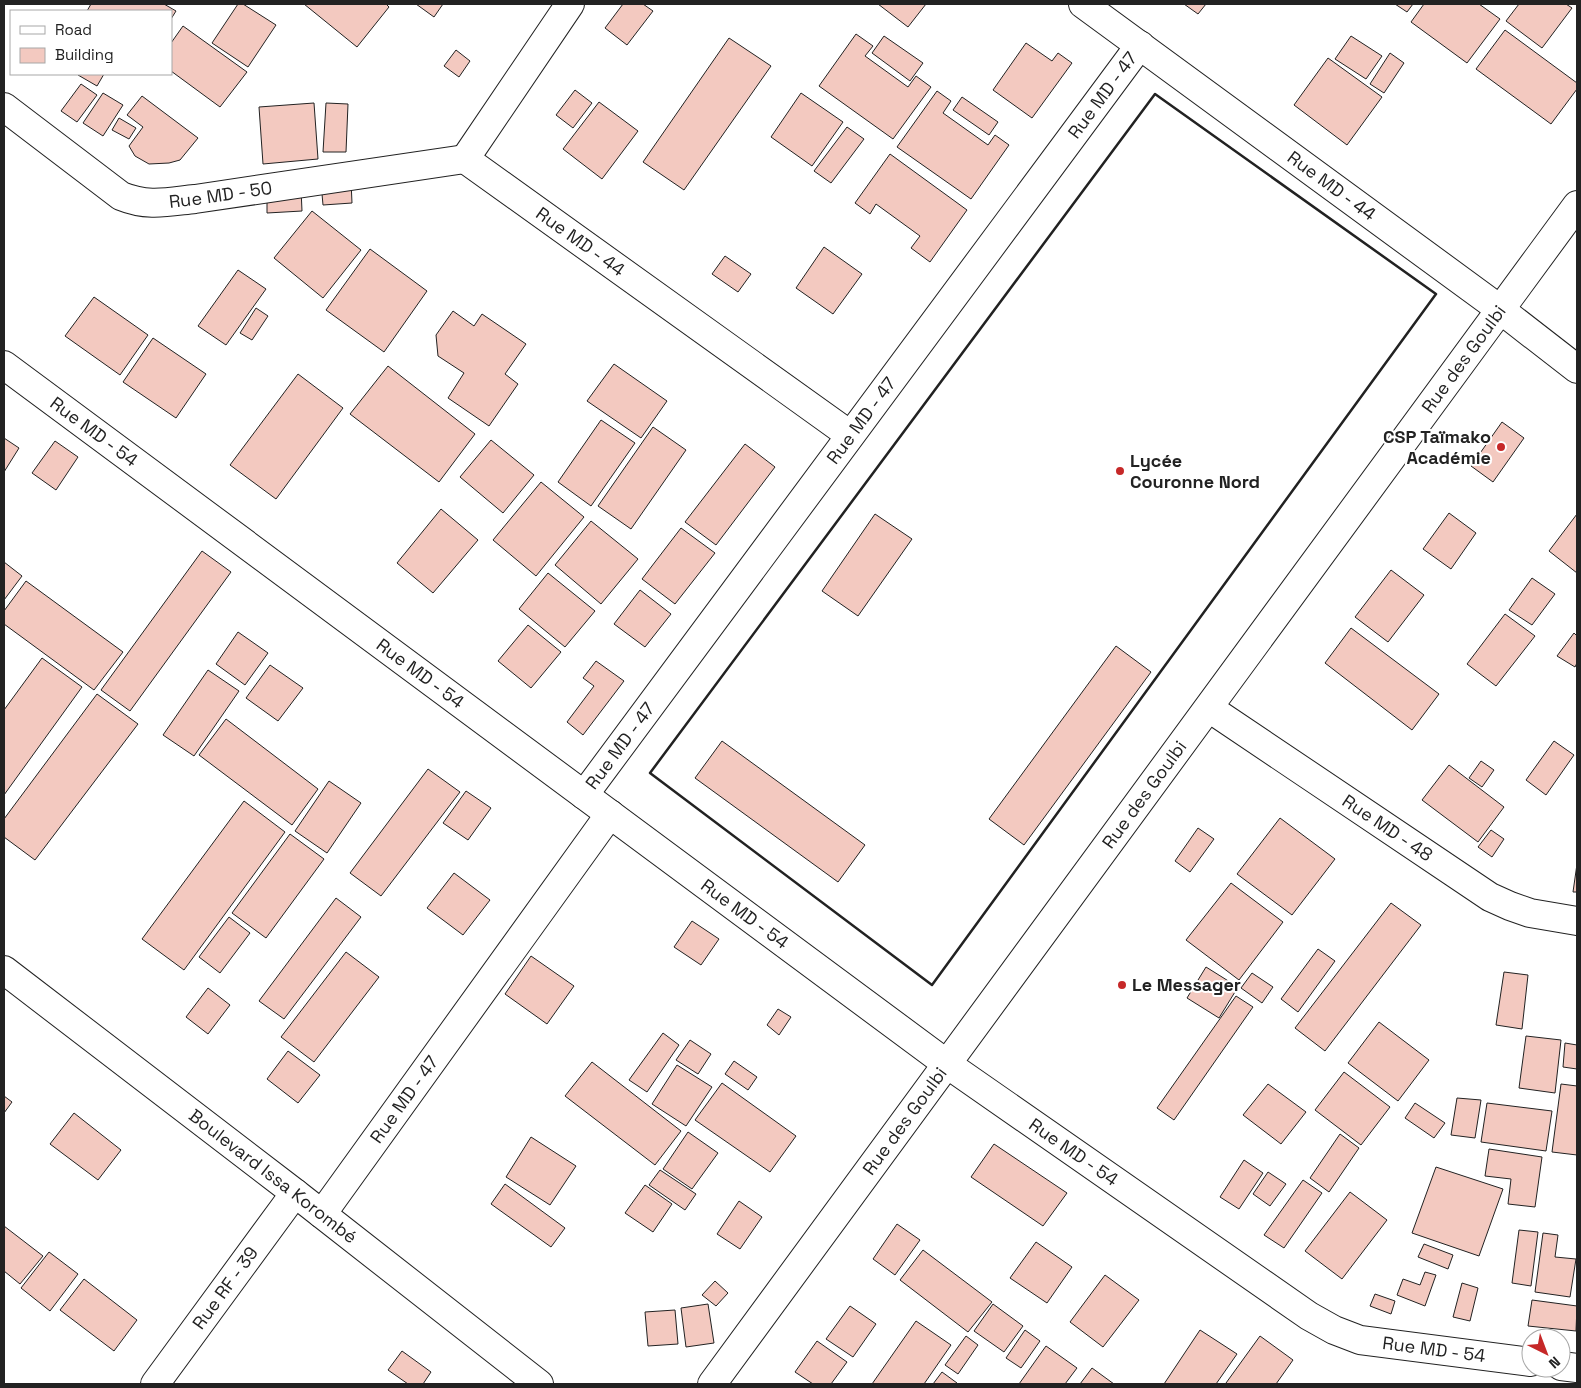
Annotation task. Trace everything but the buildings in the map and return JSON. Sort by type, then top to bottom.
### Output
[{"type":"street","points":[[465,159],[570,4]]},
{"type":"street","name":"Rue MD - 44","points":[[1084,4],[1501,310],[1577,369]]},
{"type":"street","name":"Rue MD - 47","points":[[584,794],[1140,45]]},
{"type":"street","name":"Rue MD - 50","points":[[4,107],[121,196],[135,202],[150,204],[465,159]]},
{"type":"street","name":"Rue MD - 44","points":[[465,159],[850,435]]},
{"type":"street","name":"Rue des Goulbi","points":[[712,1384],[1577,205]]},
{"type":"street","name":"Rue MD - 54","points":[[4,365],[947,1064],[1309,1316],[1334,1330],[1360,1340],[1521,1361]]},
{"type":"street","name":"Rue MD - 48","points":[[1208,708],[1490,897],[1530,913],[1577,921]]},
{"type":"street","name":"Rue MD - 47","points":[[322,1214],[610,814]]},
{"type":"street","name":"Boulevard Issa Korombé","points":[[4,970],[540,1384]]},
{"type":"street","name":"Rue RF - 39","points":[[155,1384],[295,1193]]},
{"type":"wall","points":[[1155,94],[1436,294],[932,985],[650,773],[1155,94]]},
{"type":"place","name":"CSP Taïmako Académie","points":[[1501,447]]},
{"type":"place","name":"Lycée Couronne Nord","points":[[1120,471]]},
{"type":"place","name":"Le Messager","points":[[1122,985]]}]
